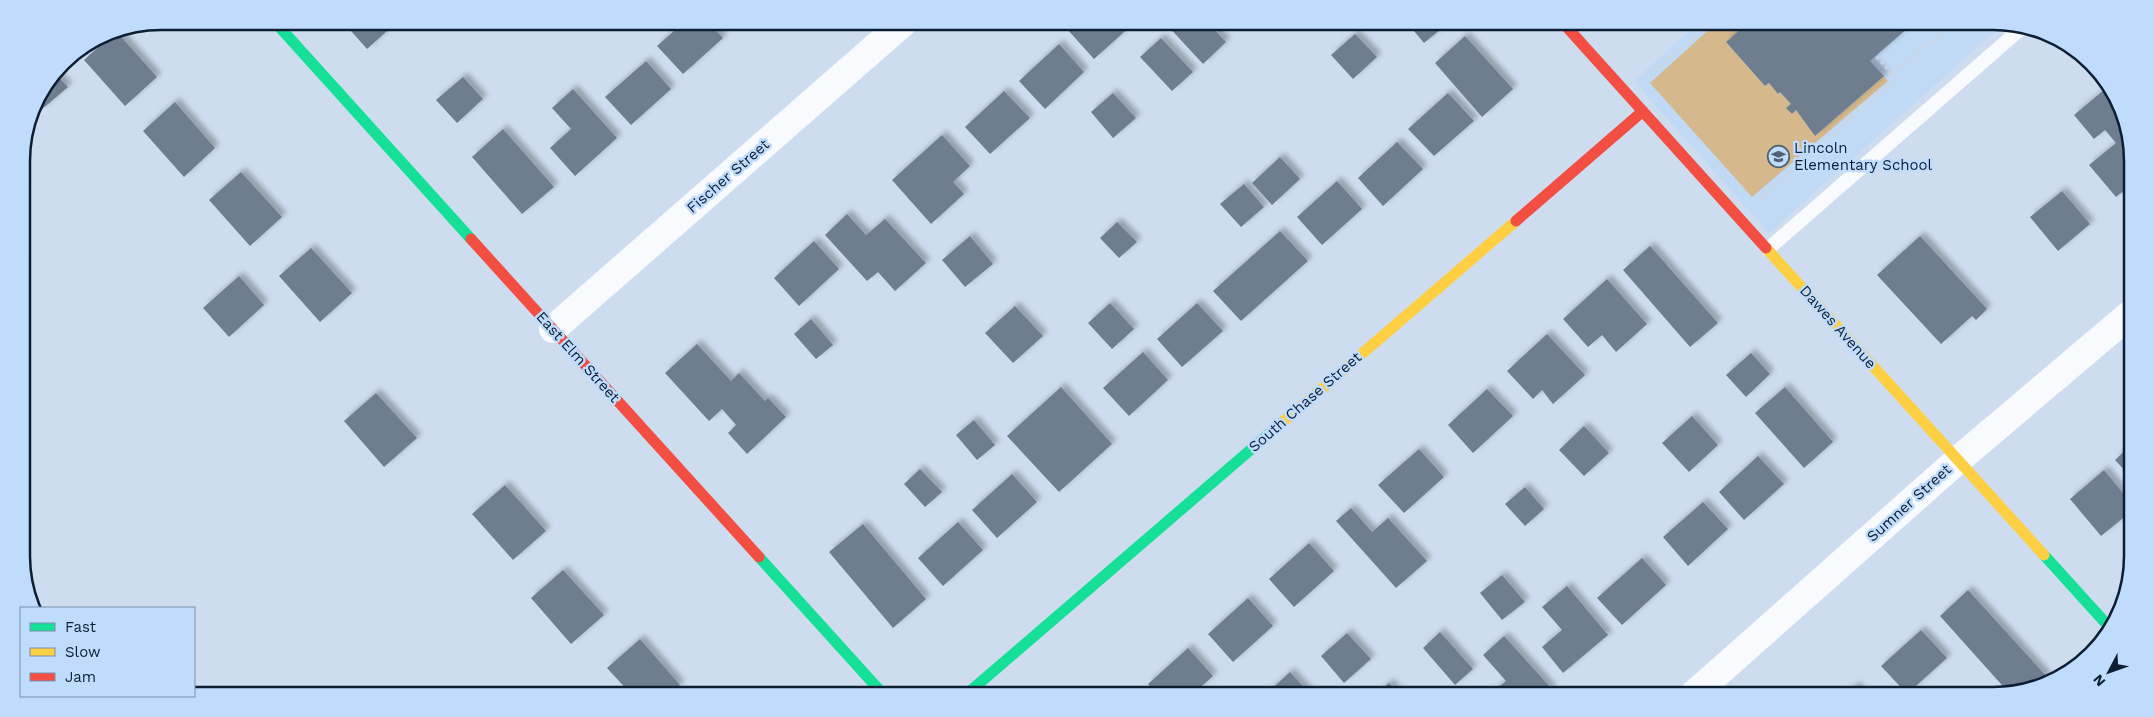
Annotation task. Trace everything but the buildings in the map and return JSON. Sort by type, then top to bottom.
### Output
[{"type":"street","name":"East Elm Street","points":[[281,30],[877,687]]},
{"type":"street","name":"Fischer Street","points":[[553,328],[895,30]]},
{"type":"street","name":"Dawes Avenue","points":[[1570,30],[2105,623]]},
{"type":"street","name":"South Chase Street","points":[[975,687],[1643,111]]},
{"type":"street","name":"Sumner Street","points":[[1701,687],[1958,460],[2124,318]]},
{"type":"lane","points":[[1768,249],[2017,32]]},
{"type":"path","points":[[1643,82],[1702,30]]},
{"type":"path","points":[[1892,74],[1943,30]]},
{"type":"path","points":[[1752,205],[1896,80],[1876,56]]},
{"type":"shaded area","name":"Lincoln Elementary School","points":[[1690,30],[1996,30],[1769,233],[1634,81]]},
{"type":"shaded area","points":[[1708,30],[1740,30],[1726,42],[1765,86],[1769,83],[1778,94],[1780,92],[1791,104],[1787,108],[1792,114],[1796,110],[1815,136],[1884,76],[1888,81],[1752,197],[1650,83]]},
{"type":"traffic: fast","points":[[282,30],[471,239]]},
{"type":"traffic: fast","points":[[975,687],[1284,421]]},
{"type":"traffic: fast","points":[[2044,555],[2105,623]]},
{"type":"traffic: fast","points":[[759,557],[877,687]]},
{"type":"traffic: slow","points":[[1284,421],[1516,221]]},
{"type":"traffic: slow","points":[[1766,248],[2044,555]]},
{"type":"traffic: jam","points":[[1570,30],[1766,248]]},
{"type":"traffic: jam","points":[[1516,221],[1643,111]]},
{"type":"traffic: jam","points":[[471,239],[759,557]]},
{"type":"place","name":"Lincoln Elementary School","points":[[1778,157]]}]
